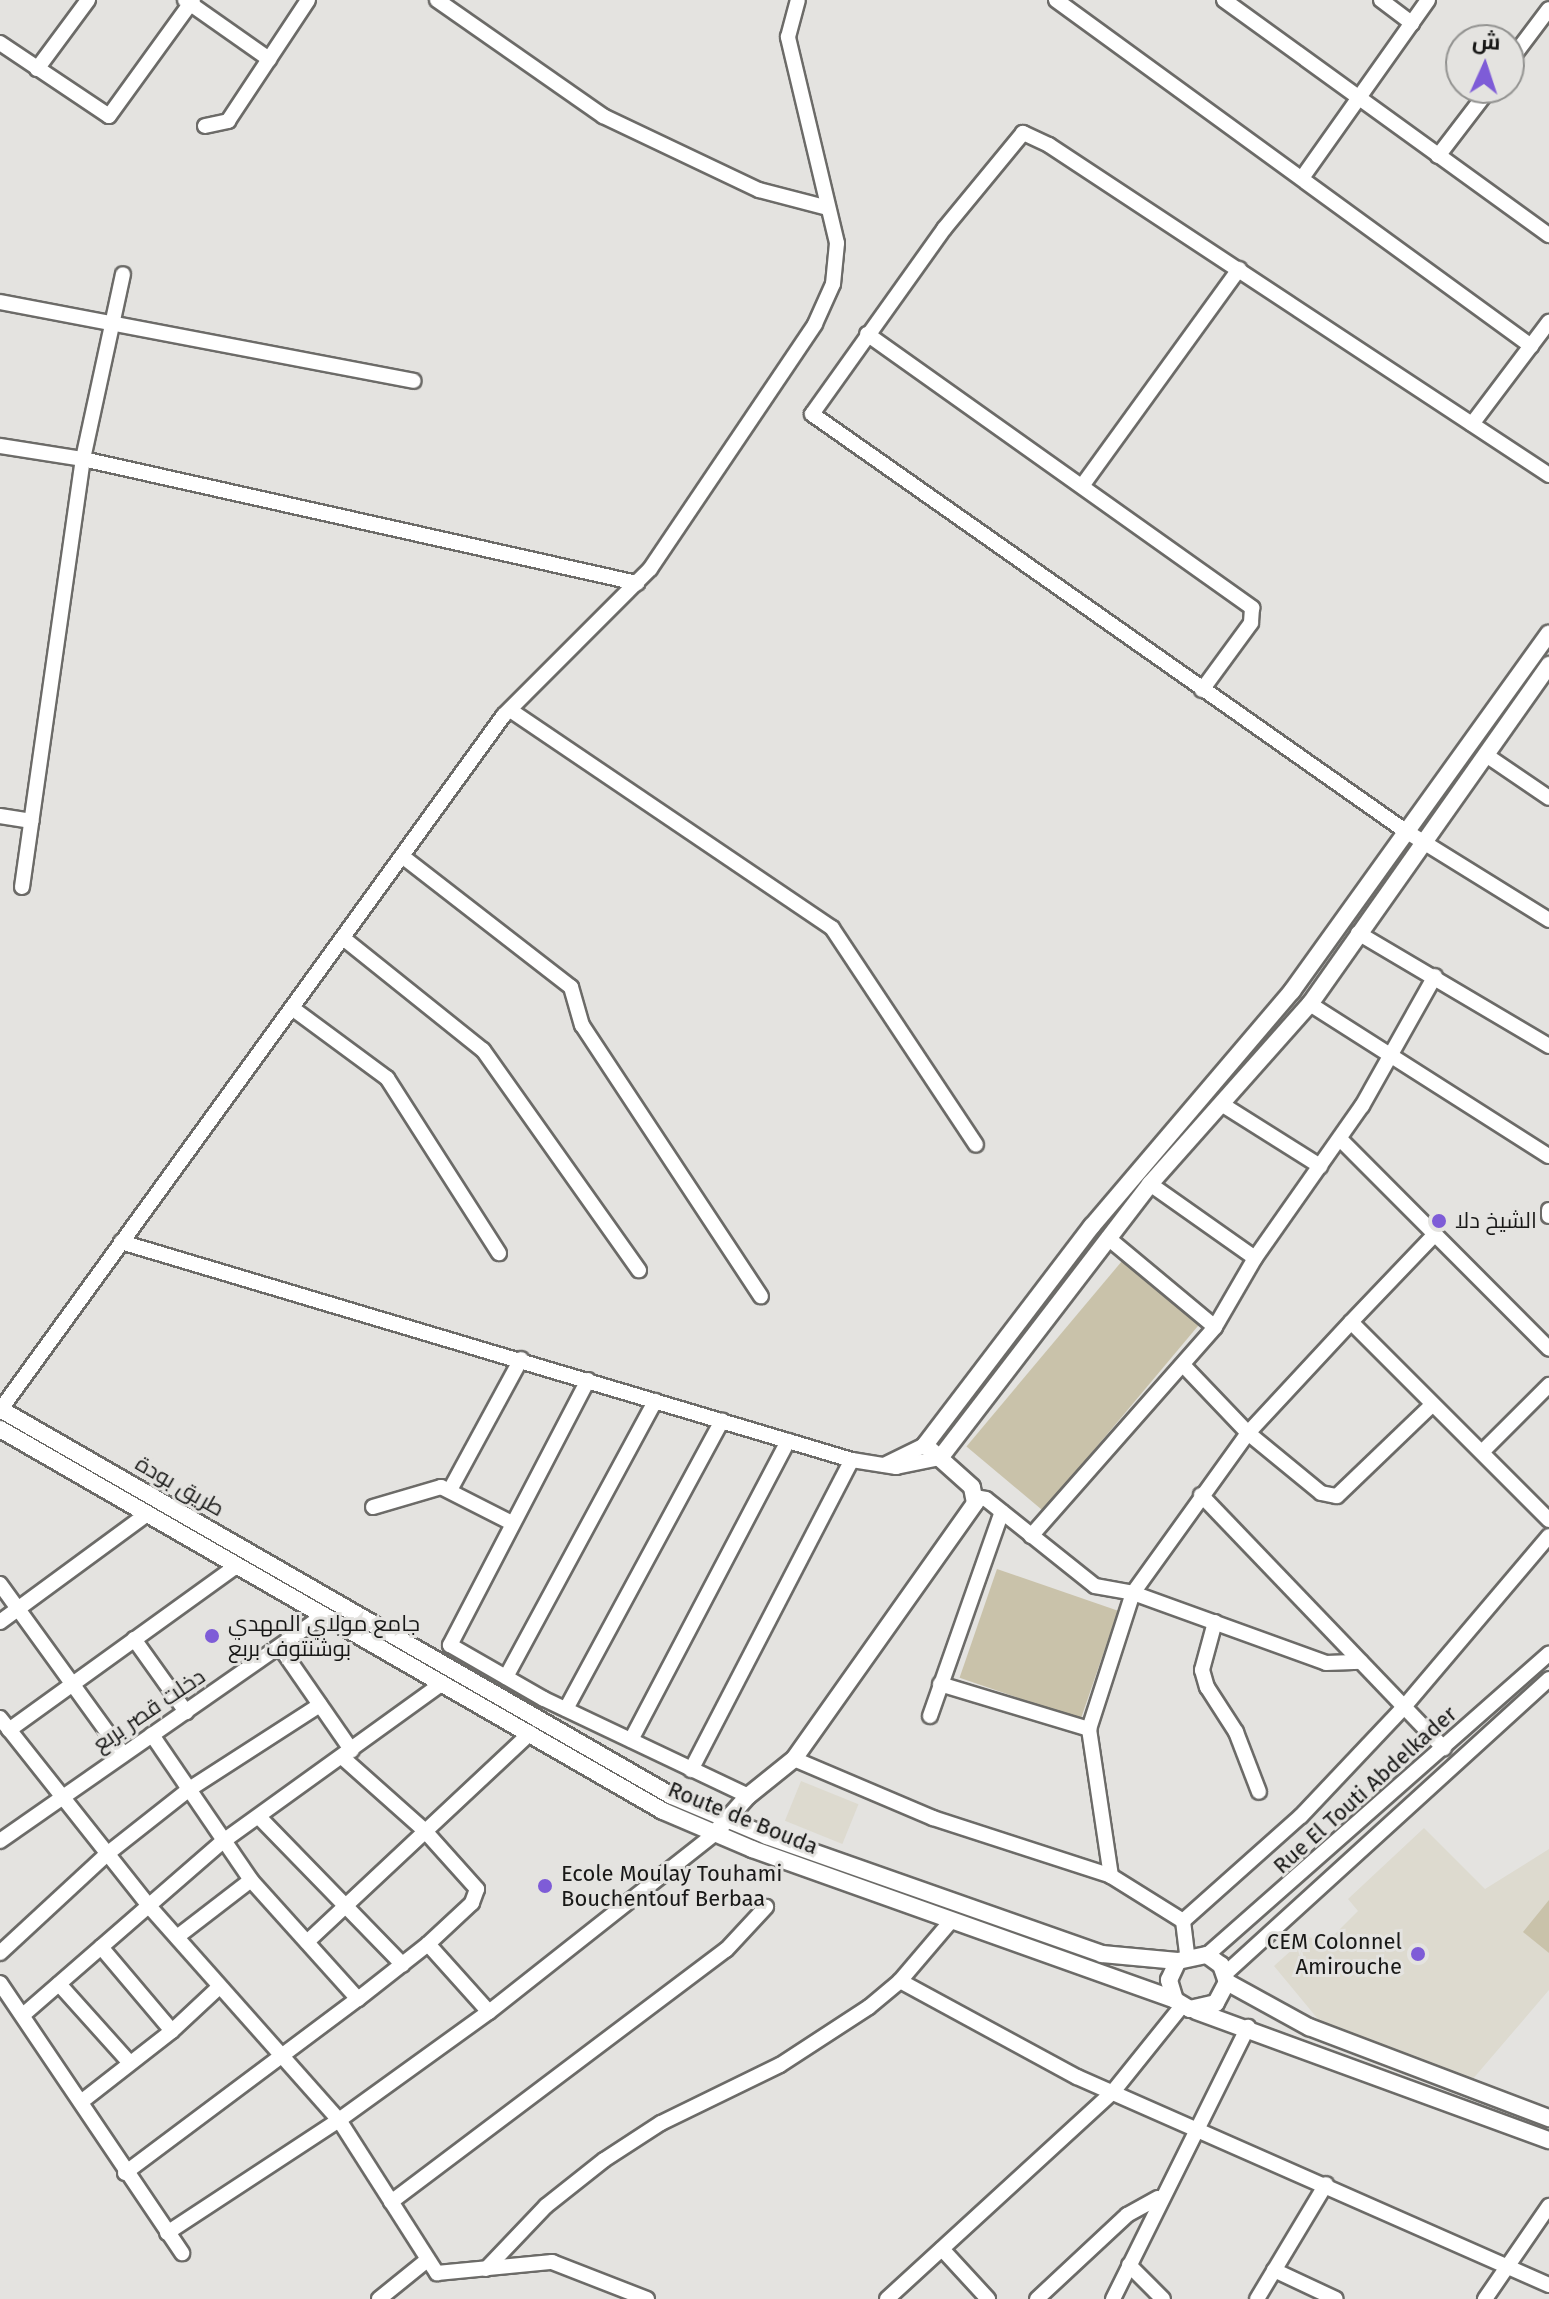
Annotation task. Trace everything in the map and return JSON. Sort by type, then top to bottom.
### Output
[{"type":"main road","points":[[714,1834],[748,1796],[794,1759],[976,1497],[972,1487],[925,1445],[1092,1226],[1292,991],[1404,830],[1549,634]]},
{"type":"main road","points":[[940,1458],[1150,1184],[1310,1004],[1549,665]]},
{"type":"main road","name":"طريق بودة","points":[[0,1409],[339,1602]]},
{"type":"main road","name":"طريق بودة","points":[[0,1429],[322,1616]]},
{"type":"main road","name":"Route de Bouda","points":[[339,1602],[672,1796],[726,1821],[1102,1954],[1183,1958]]},
{"type":"main road","name":"Route de Bouda","points":[[322,1616],[663,1811],[714,1834],[1248,2027],[1549,2140]]},
{"type":"main road","points":[[1227,1977],[1216,2003],[1182,2005],[1169,1980],[1183,1958],[1207,1955],[1227,1977],[1309,2027],[1549,2118]]},
{"type":"street","points":[[37,69],[88,0]]},
{"type":"street","points":[[205,126],[228,121],[308,0]]},
{"type":"street","points":[[437,0],[603,116],[759,190],[828,208]]},
{"type":"street","points":[[0,1409],[510,710],[637,583],[815,324],[833,284],[837,243],[788,37],[798,0]]},
{"type":"street","points":[[1056,0],[1531,346]]},
{"type":"street","points":[[1224,0],[1549,235]]},
{"type":"street","points":[[1381,0],[1412,23]]},
{"type":"street","points":[[1302,178],[1428,0]]},
{"type":"street","points":[[0,43],[94,110],[112,114],[189,1],[269,59]]},
{"type":"street","points":[[1525,41],[1549,9]]},
{"type":"street","points":[[1438,156],[1478,104]]},
{"type":"street","points":[[1549,475],[1049,145],[1019,133],[814,405],[814,420],[1404,830],[1549,920]]},
{"type":"street","points":[[1082,486],[1239,269]]},
{"type":"street","points":[[22,887],[83,459],[123,274]]},
{"type":"street","points":[[0,302],[414,381]]},
{"type":"street","points":[[1472,424],[1549,322]]},
{"type":"street","points":[[867,334],[1255,612],[1202,690]]},
{"type":"street","points":[[0,446],[83,459],[637,583]]},
{"type":"street","points":[[510,710],[832,928],[976,1145]]},
{"type":"street","points":[[1486,755],[1549,798]]},
{"type":"street","points":[[0,816],[32,821]]},
{"type":"street","points":[[402,856],[571,987],[582,1025],[761,1296]]},
{"type":"street","points":[[1358,933],[1549,1046]]},
{"type":"street","points":[[343,938],[483,1050],[639,1270]]},
{"type":"street","points":[[1031,1536],[1185,1367],[1215,1327],[1255,1258],[1340,1139],[1390,1058],[1435,976]]},
{"type":"street","points":[[1310,1004],[1390,1058],[1549,1156]]},
{"type":"street","points":[[292,1008],[387,1078],[499,1253]]},
{"type":"street","points":[[1223,1105],[1320,1166]]},
{"type":"street","points":[[1340,1139],[1549,1349]]},
{"type":"street","points":[[1150,1184],[1255,1258]]},
{"type":"street","points":[[1549,1210],[1549,1216]]},
{"type":"street","points":[[1111,1876],[1089,1729],[1133,1593],[1248,1433],[1435,1234]]},
{"type":"street","points":[[1108,1238],[1215,1327]]},
{"type":"street","points":[[121,1242],[852,1460],[880,1467],[940,1458]]},
{"type":"street","points":[[1351,1322],[1549,1520]]},
{"type":"street","points":[[450,1490],[521,1359]]},
{"type":"street","points":[[1185,1367],[1248,1433],[1321,1493],[1337,1496],[1432,1405]]},
{"type":"street","points":[[588,1380],[449,1642],[566,1709],[748,1796]]},
{"type":"street","points":[[1482,1452],[1549,1385]]},
{"type":"street","points":[[506,1677],[655,1401]]},
{"type":"street","points":[[566,1709],[722,1421]]},
{"type":"street","points":[[631,1740],[788,1441]]},
{"type":"street","points":[[880,1467],[925,1445]]},
{"type":"street","points":[[691,1770],[852,1460]]},
{"type":"street","points":[[373,1507],[434,1487],[450,1490],[512,1523]]},
{"type":"street","points":[[1201,1495],[1444,1748]]},
{"type":"street","points":[[976,1497],[1002,1512],[1095,1586],[1133,1593],[1326,1663],[1361,1662]]},
{"type":"street","points":[[930,1716],[1002,1512]]},
{"type":"street","points":[[0,1622],[147,1514]]},
{"type":"street","points":[[1183,1958],[1183,1921],[1301,1816],[1404,1707],[1549,1536]]},
{"type":"street","points":[[235,1567],[72,1684],[4,1724],[148,1905],[219,1987],[285,2053],[339,2120],[426,2261],[443,2275],[552,2262],[647,2299]]},
{"type":"street","points":[[0,1584],[123,1754]]},
{"type":"street","name":"دخلت قصر بربع","points":[[0,1841],[322,1616]]},
{"type":"street","points":[[1215,1622],[1203,1658],[1205,1679],[1236,1732],[1259,1792]]},
{"type":"street","points":[[134,1639],[186,1712]]},
{"type":"street","points":[[125,2173],[403,1965],[478,1896],[476,1886],[347,1754],[320,1705],[280,1647]]},
{"type":"street","name":"Rue El Touti Abdelkader","points":[[1207,1955],[1549,1654]]},
{"type":"street","points":[[23,2015],[222,1842],[441,1684]]},
{"type":"street","points":[[940,1684],[1089,1729]]},
{"type":"street","name":"Rue El Touti Abdelkader","points":[[1227,1977],[1547,1686]]},
{"type":"street","points":[[0,1953],[107,1854],[188,1790],[320,1705]]},
{"type":"street","points":[[307,1942],[530,1733]]},
{"type":"street","points":[[152,1735],[222,1842],[251,1880],[358,1999]]},
{"type":"street","points":[[794,1759],[933,1818],[1111,1876],[1183,1921]]},
{"type":"street","points":[[259,1817],[403,1965]]},
{"type":"street","points":[[167,2233],[339,2120],[489,2012],[714,1834]]},
{"type":"street","points":[[177,1937],[251,1880]]},
{"type":"street","points":[[391,2202],[726,1950],[766,1907]]},
{"type":"street","points":[[486,2269],[546,2206],[604,2160],[661,2123],[830,2036],[900,1981],[952,1920]]},
{"type":"street","points":[[428,1944],[489,2012]]},
{"type":"street","points":[[101,1947],[172,2031]]},
{"type":"street","points":[[900,1981],[1112,2093],[1326,2184],[1549,2285]]},
{"type":"street","points":[[0,1983],[125,2173],[182,2253]]},
{"type":"street","points":[[59,1984],[130,2063]]},
{"type":"street","points":[[81,2102],[172,2031],[219,1987]]},
{"type":"street","points":[[887,2299],[1112,2093],[1182,2005]]},
{"type":"street","points":[[1113,2299],[1158,2198],[1196,2131],[1248,2027]]},
{"type":"street","points":[[1257,2299],[1326,2184]]},
{"type":"street","points":[[1037,2299],[1127,2215],[1158,2198]]},
{"type":"street","points":[[1485,2299],[1549,2206]]},
{"type":"street","points":[[942,2249],[988,2299]]},
{"type":"street","points":[[379,2299],[426,2261]]},
{"type":"street","points":[[1129,2265],[1163,2299]]},
{"type":"street","points":[[1274,2270],[1336,2299]]},
{"type":"shaded area","points":[[1122,1261],[1199,1325],[1043,1511],[966,1446]]},
{"type":"shaded area","points":[[997,1569],[1118,1611],[1081,1719],[960,1678]]},
{"type":"shaded area","points":[[801,1781],[858,1804],[842,1844],[785,1821]]},
{"type":"shaded area","name":"CEM Colonnel Amirouche","points":[[1424,1828],[1485,1889],[1549,1849],[1549,1990],[1472,2080],[1327,2030],[1274,1966],[1306,1937],[1329,1940],[1358,1911],[1348,1899]]},
{"type":"shaded area","points":[[1549,1900],[1549,1953],[1523,1932]]},
{"type":"place","name":"الشيخ دلا","points":[[1439,1221]]},
{"type":"place","name":"جامع مولاي المهدي بوشنتوف بربع","points":[[212,1636]]},
{"type":"place","name":"Ecole Moulay Touhami Bouchentouf Berbaa","points":[[545,1886]]},
{"type":"place","name":"CEM Colonnel Amirouche","points":[[1418,1954]]}]
